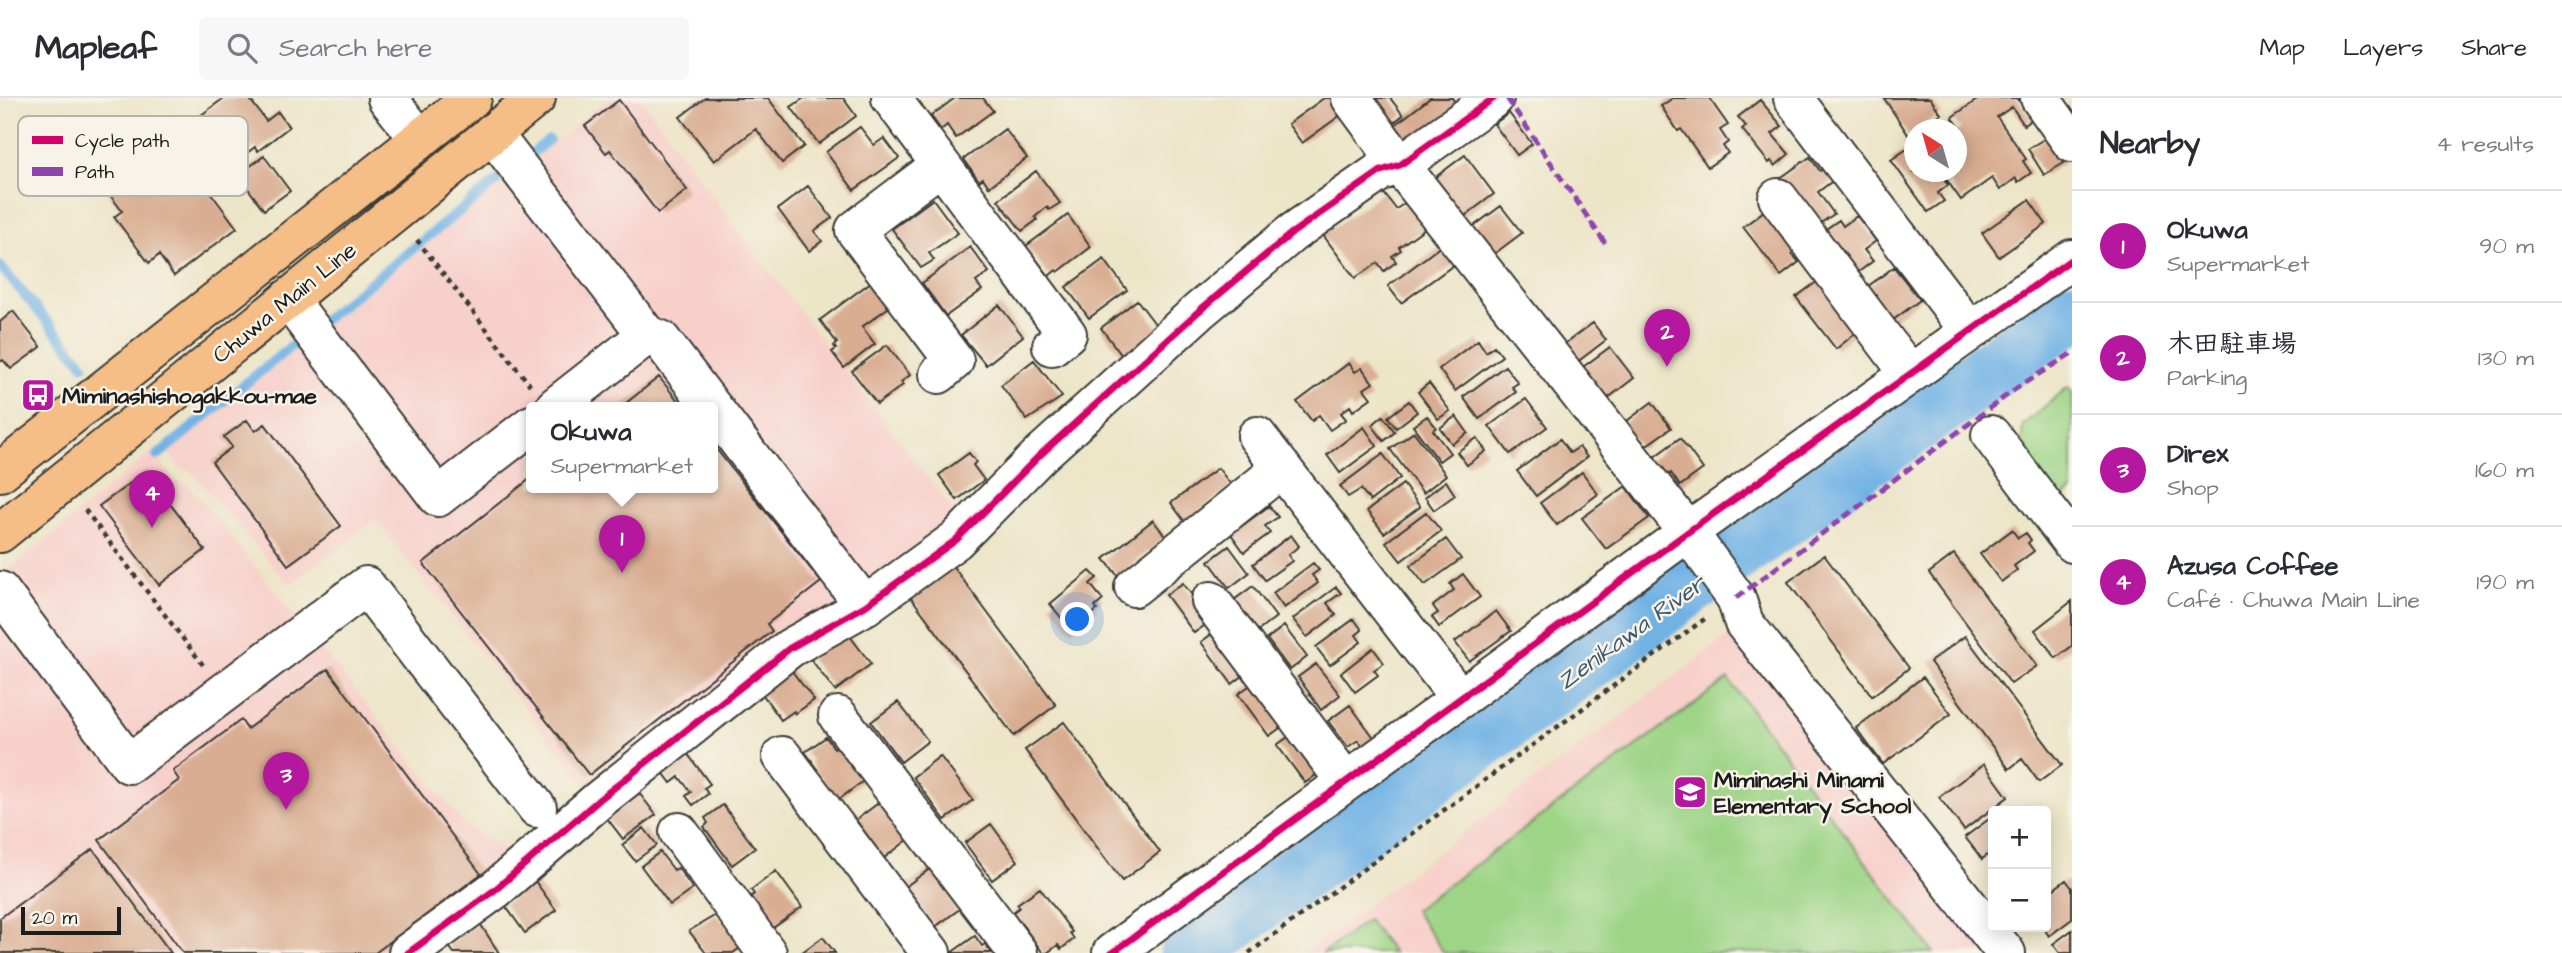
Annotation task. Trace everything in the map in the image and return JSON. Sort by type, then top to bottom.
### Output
[{"type":"main road","name":"Chuwa Main Line","points":[[0,472],[472,98]]},
{"type":"main road","name":"Chuwa Main Line","points":[[0,533],[303,320],[509,155],[536,98]]},
{"type":"street","points":[[387,98],[420,139]]},
{"type":"street","points":[[891,98],[1067,334],[1052,346]]},
{"type":"street","points":[[1351,98],[1400,165],[1693,539],[1733,594],[1744,623],[2006,953]]},
{"type":"street","points":[[408,953],[496,889],[600,799],[790,648],[865,607],[956,540],[1040,455],[1199,311],[1292,233],[1381,172],[1400,165],[1494,98]]},
{"type":"street","points":[[1793,98],[1969,330]]},
{"type":"street","points":[[2040,98],[2072,143]]},
{"type":"street","points":[[509,155],[647,335],[661,340],[709,402]]},
{"type":"street","points":[[939,374],[954,361],[855,230],[941,165]]},
{"type":"street","points":[[1778,198],[1909,373]]},
{"type":"street","points":[[1112,953],[1460,699],[1693,539],[1909,373],[2072,259]]},
{"type":"street","points":[[303,320],[438,497],[526,429]]},
{"type":"street","points":[[543,397],[647,335]]},
{"type":"street","points":[[718,414],[865,607]]},
{"type":"street","points":[[1990,435],[2072,543]]},
{"type":"street","points":[[1257,436],[1460,699]]},
{"type":"street","points":[[1134,587],[1282,468]]},
{"type":"street","points":[[0,591],[129,764],[366,586],[537,807]]},
{"type":"street","points":[[1211,601],[1346,782]]},
{"type":"street","points":[[838,716],[1018,953]]},
{"type":"street","points":[[782,756],[931,953]]},
{"type":"street","points":[[679,832],[767,953]]},
{"type":"path","points":[[410,231],[543,397]]},
{"type":"path","points":[[78,501],[224,693]]},
{"type":"path","points":[[1249,953],[1733,594]]},
{"type":"shaded area","points":[[609,98],[641,98],[742,236],[961,521],[590,790],[375,520],[290,585],[191,471],[179,468],[168,452]]},
{"type":"shaded area","points":[[153,451],[175,481],[188,484],[465,825],[521,859],[397,953],[0,953],[0,577]]},
{"type":"shaded area","name":"Miminashi Minami Elementary School","points":[[1735,631],[1988,953],[1303,953]]},
{"type":"green space","points":[[2068,387],[2072,392],[2072,491],[2060,500],[2021,450],[2023,425]]},
{"type":"green space","name":"Miminashi Minami Elementary School","points":[[1728,679],[1934,953],[1444,953],[1414,910]]},
{"type":"green space","points":[[1368,920],[1393,953],[1323,953]]},
{"type":"building","points":[[224,98],[249,98],[266,121],[278,112],[289,127],[258,151],[255,147],[248,152],[248,116],[200,116]]},
{"type":"building","points":[[705,98],[768,98],[804,146],[782,163],[756,129],[714,161],[680,117]]},
{"type":"building","points":[[804,98],[843,98],[856,116],[819,144],[791,107]]},
{"type":"building","points":[[955,98],[983,98],[993,111],[956,138],[947,125],[941,130],[931,116]]},
{"type":"building","points":[[1324,98],[1334,98],[1345,112],[1302,143],[1288,124]]},
{"type":"building","points":[[1369,98],[1390,98],[1403,115],[1390,126]]},
{"type":"building","points":[[1430,98],[1452,98],[1460,109],[1411,146],[1395,125]]},
{"type":"building","points":[[1673,98],[1709,98],[1728,125],[1720,130],[1728,142],[1723,146],[1728,153],[1708,167],[1661,106]]},
{"type":"building","points":[[1884,98],[1930,98],[1941,114],[1933,119],[1904,119],[1904,128]]},
{"type":"building","points":[[1980,98],[2017,98],[2032,119],[2024,125],[2012,107],[1997,117],[2026,159],[2023,161],[2031,173],[2018,182],[2016,178],[2000,190],[1992,178],[1961,200],[1948,182],[1967,182],[1967,119],[1952,117]]},
{"type":"building","points":[[619,100],[687,190],[658,213],[610,150],[606,153],[585,126]]},
{"type":"building","points":[[1760,100],[1782,126],[1772,134],[1789,154],[1775,166],[1771,161],[1769,163],[1742,129],[1746,126],[1738,117]]},
{"type":"building","points":[[1509,113],[1532,144],[1517,155],[1494,124]]},
{"type":"building","points":[[860,127],[874,145],[884,138],[899,158],[854,190],[826,152]]},
{"type":"building","points":[[1005,129],[1027,158],[989,187],[983,178],[979,181],[964,159]]},
{"type":"building","points":[[2047,137],[2064,163],[2044,175],[2028,149]]},
{"type":"building","points":[[1904,151],[1904,178],[1891,160]]},
{"type":"building","points":[[1465,155],[1494,194],[1462,218],[1433,179]]},
{"type":"building","points":[[264,156],[290,191],[264,210],[248,188],[248,168]]},
{"type":"building","points":[[1810,157],[1820,171],[1826,167],[1835,179],[1818,192],[1834,214],[1818,225],[1812,225],[1779,179]]},
{"type":"building","points":[[1036,171],[1060,203],[1049,210],[1047,207],[1035,217],[1037,220],[1022,231],[998,200]]},
{"type":"building","points":[[1907,182],[1946,182],[1948,185],[1938,193],[1944,201],[1928,212]]},
{"type":"building","points":[[808,186],[832,218],[814,231],[822,241],[809,251],[778,209]]},
{"type":"building","points":[[1383,192],[1396,209],[1407,202],[1425,228],[1399,247],[1401,250],[1392,256],[1396,262],[1384,271],[1378,263],[1355,278],[1323,235]]},
{"type":"building","points":[[111,196],[213,196],[237,228],[174,276],[159,255],[149,263],[114,217],[122,211]]},
{"type":"building","points":[[933,199],[958,233],[929,253],[934,260],[921,268],[892,229]]},
{"type":"building","points":[[2029,200],[2046,224],[1999,257],[1982,233]]},
{"type":"building","points":[[1501,206],[1522,233],[1494,254],[1470,229]]},
{"type":"building","points":[[1764,211],[1796,252],[1792,254],[1799,262],[1781,276],[1743,227]]},
{"type":"building","points":[[1068,215],[1091,247],[1049,276],[1026,246]]},
{"type":"building","points":[[1857,216],[1876,241],[1864,250],[1873,261],[1852,277],[1819,234],[1839,220],[1843,226]]},
{"type":"building","points":[[1441,246],[1455,264],[1401,303],[1388,286]]},
{"type":"building","points":[[970,247],[989,272],[976,282],[982,290],[946,316],[922,283]]},
{"type":"building","points":[[1104,259],[1127,290],[1089,318],[1066,287]]},
{"type":"building","points":[[1894,267],[1920,300],[1889,323],[1863,290]]},
{"type":"building","points":[[1818,281],[1861,329],[1836,349],[1796,297]]},
{"type":"building","points":[[871,282],[889,307],[862,327],[875,344],[844,368],[832,352],[837,343],[820,320]]},
{"type":"building","points":[[1137,300],[1162,333],[1126,361],[1101,328]]},
{"type":"building","points":[[999,305],[1023,336],[986,365],[961,335]]},
{"type":"building","points":[[13,311],[41,347],[11,369],[3,360],[0,362],[0,322]]},
{"type":"building","points":[[1593,323],[1606,340],[1572,366],[1559,348]]},
{"type":"building","points":[[1478,340],[1486,352],[1494,346],[1502,356],[1455,391],[1439,369]]},
{"type":"building","points":[[887,345],[910,375],[901,382],[903,385],[877,404],[852,371]]},
{"type":"building","points":[[1610,347],[1634,378],[1603,402],[1579,370]]},
{"type":"building","points":[[1034,360],[1062,397],[1027,420],[1001,385]]},
{"type":"building","points":[[1349,363],[1355,372],[1362,368],[1373,383],[1364,389],[1371,398],[1353,411],[1350,406],[1341,413],[1346,419],[1330,430],[1319,415],[1312,421],[1297,402]]},
{"type":"building","points":[[1505,366],[1518,383],[1512,387],[1516,392],[1479,419],[1463,397]]},
{"type":"building","points":[[659,377],[679,402],[627,402]]},
{"type":"building","points":[[1429,383],[1450,411],[1438,419],[1418,392]]},
{"type":"building","points":[[1526,399],[1547,427],[1510,454],[1489,426]]},
{"type":"building","points":[[1409,401],[1417,412],[1396,428],[1388,417]]},
{"type":"building","points":[[1652,402],[1671,428],[1641,449],[1623,424]]},
{"type":"building","points":[[1383,416],[1395,432],[1384,441],[1372,425]]},
{"type":"building","points":[[1427,416],[1436,427],[1433,430],[1450,453],[1439,461],[1413,426]]},
{"type":"building","points":[[1456,416],[1468,433],[1452,444],[1440,428]]},
{"type":"building","points":[[247,420],[255,431],[265,424],[341,526],[288,565],[212,462],[232,447],[224,437]]},
{"type":"building","points":[[1364,427],[1377,446],[1340,473],[1327,455]]},
{"type":"building","points":[[1414,432],[1446,475],[1423,493],[1390,449]]},
{"type":"building","points":[[1477,438],[1486,451],[1467,465],[1457,452]]},
{"type":"building","points":[[1680,438],[1703,469],[1680,486],[1671,473],[1664,479],[1650,460]]},
{"type":"building","points":[[1560,439],[1570,453],[1579,447],[1587,457],[1536,496],[1517,471]]},
{"type":"building","points":[[718,451],[821,582],[767,624],[772,631],[589,775],[423,563],[526,482],[526,493],[718,493]]},
{"type":"building","points":[[969,453],[976,462],[973,465],[984,480],[957,500],[939,475]]},
{"type":"building","points":[[1383,454],[1400,478],[1370,501],[1361,489],[1348,497],[1340,486]]},
{"type":"building","points":[[1218,468],[1232,486],[1185,522],[1171,503]]},
{"type":"building","points":[[146,472],[205,550],[159,585],[99,506]]},
{"type":"building","points":[[1582,472],[1598,494],[1557,525],[1540,503]]},
{"type":"building","points":[[1446,481],[1455,495],[1434,510],[1425,497]]},
{"type":"building","points":[[1403,484],[1420,507],[1384,533],[1367,511]]},
{"type":"building","points":[[1626,486],[1649,518],[1606,549],[1582,518]]},
{"type":"building","points":[[1269,506],[1278,517],[1265,526],[1270,533],[1244,552],[1231,534]]},
{"type":"building","points":[[1426,512],[1441,531],[1401,561],[1386,542]]},
{"type":"building","points":[[1153,520],[1166,537],[1118,576],[1104,559]]},
{"type":"building","points":[[2012,530],[2018,538],[2026,533],[2031,540],[2028,543],[2034,551],[2014,566],[2017,570],[2001,582],[1980,554]]},
{"type":"building","points":[[1291,535],[1299,546],[1288,555],[1292,561],[1265,580],[1253,564]]},
{"type":"building","points":[[1446,539],[1461,559],[1425,585],[1410,566]]},
{"type":"building","points":[[1229,546],[1249,573],[1229,588],[1209,561]]},
{"type":"building","points":[[1954,554],[2037,666],[2011,684],[1929,573]]},
{"type":"building","points":[[1824,555],[1909,668],[1872,696],[1788,582]]},
{"type":"building","points":[[1313,563],[1319,570],[1312,575],[1318,583],[1284,608],[1273,593]]},
{"type":"building","points":[[952,565],[1056,705],[1014,736],[910,596]]},
{"type":"building","points":[[1090,571],[1097,578],[1090,584],[1103,600],[1095,607],[1097,610],[1072,631],[1050,604]]},
{"type":"building","points":[[1463,574],[1480,597],[1439,627],[1432,617],[1438,613],[1433,606],[1454,590],[1450,584]]},
{"type":"building","points":[[1183,583],[1211,621],[1194,633],[1166,595]]},
{"type":"building","points":[[1253,586],[1276,617],[1258,631],[1234,600]]},
{"type":"building","points":[[1336,587],[1341,593],[1327,603],[1336,615],[1307,637],[1293,619]]},
{"type":"building","points":[[2072,601],[2072,646],[2056,658],[2035,630]]},
{"type":"building","points":[[1496,611],[1511,631],[1469,661],[1455,642]]},
{"type":"building","points":[[1354,619],[1362,630],[1356,635],[1361,642],[1330,665],[1316,647]]},
{"type":"building","points":[[1284,626],[1307,657],[1290,670],[1267,639]]},
{"type":"building","points":[[1217,630],[1248,672],[1232,684],[1201,642]]},
{"type":"building","points":[[846,631],[871,664],[835,691],[810,658]]},
{"type":"building","points":[[1965,636],[2062,765],[2039,782],[2022,759],[2009,769],[1930,662]]},
{"type":"building","points":[[1373,648],[1384,663],[1374,670],[1378,675],[1355,692],[1341,673]]},
{"type":"building","points":[[1316,664],[1340,695],[1321,710],[1298,677]]},
{"type":"building","points":[[788,666],[814,700],[795,714],[794,711],[781,720],[758,688]]},
{"type":"building","points":[[328,669],[481,874],[375,953],[183,953],[99,840],[179,780],[173,771],[241,720],[247,729]]},
{"type":"building","points":[[1923,677],[1951,714],[1883,764],[1856,728]]},
{"type":"building","points":[[1256,681],[1287,723],[1269,736],[1238,694]]},
{"type":"building","points":[[898,702],[928,741],[901,762],[871,722]]},
{"type":"building","points":[[1350,705],[1375,739],[1364,748],[1358,740],[1348,747],[1328,721]]},
{"type":"building","points":[[1064,722],[1160,852],[1122,881],[1025,750]]},
{"type":"building","points":[[1295,732],[1323,770],[1305,783],[1277,745]]},
{"type":"building","points":[[826,737],[834,748],[842,746],[866,779],[838,800],[805,752]]},
{"type":"building","points":[[684,749],[710,784],[704,788],[708,794],[693,805],[686,796],[691,792],[679,777],[671,783],[659,767]]},
{"type":"building","points":[[940,756],[973,800],[945,820],[913,777]]},
{"type":"building","points":[[1984,764],[2008,797],[1996,806],[1988,806],[1988,812],[1964,830],[1939,797]]},
{"type":"building","points":[[636,789],[656,815],[623,839],[603,813]]},
{"type":"building","points":[[881,801],[909,839],[884,858],[856,820]]},
{"type":"building","points":[[723,805],[755,848],[732,865],[704,827],[708,823],[705,818]]},
{"type":"building","points":[[1988,820],[1988,855],[1982,859],[1965,837]]},
{"type":"building","points":[[991,824],[1018,861],[992,880],[965,843]]},
{"type":"building","points":[[644,828],[657,845],[635,861],[622,845]]},
{"type":"building","points":[[93,849],[171,953],[0,953],[0,918]]},
{"type":"building","points":[[660,852],[674,870],[678,868],[693,889],[670,905],[641,866]]},
{"type":"building","points":[[931,868],[961,908],[935,927],[905,887]]},
{"type":"building","points":[[776,871],[802,907],[773,928],[750,897],[754,894],[751,890]]},
{"type":"building","points":[[2066,880],[2072,888],[2072,919],[2049,936],[2046,932],[2051,932],[2051,891]]},
{"type":"building","points":[[535,881],[556,910],[525,933],[504,904]]},
{"type":"building","points":[[1040,888],[1072,932],[1070,933],[1074,939],[1061,949],[1058,945],[1047,953],[1043,953],[1013,912],[1020,907],[1017,904]]},
{"type":"building","points":[[716,915],[744,945],[733,953],[706,953],[689,931]]},
{"type":"building","points":[[479,922],[499,953],[454,953],[448,945]]},
{"type":"building","points":[[2072,930],[2072,953],[2060,953],[2053,944]]},
{"type":"building","points":[[975,936],[982,946],[985,944],[992,953],[951,953]]},
{"type":"building","points":[[823,937],[835,953],[801,953]]},
{"type":"waterway","points":[[522,161],[549,140]]},
{"type":"waterway","points":[[317,325],[510,171]]},
{"type":"waterway","points":[[0,266],[84,365]]},
{"type":"waterway","name":"Zenikawa River","points":[[1190,953],[1742,547],[2072,311]]},
{"type":"waterway","points":[[157,456],[305,335]]},
{"type":"marked path","points":[[1507,98],[1607,246]]},
{"type":"marked path","points":[[1736,598],[2018,387],[2072,353]]},
{"type":"cycle path","points":[[408,953],[496,889],[600,799],[790,648],[865,606],[956,540],[1040,455],[1199,311],[1292,233],[1381,171],[1400,165],[1494,98]]},
{"type":"cycle path","points":[[1112,953],[1688,532],[2072,259]]},
{"type":"place","name":"木田駐車場","points":[[1667,367]]},
{"type":"place","name":"Miminashishogakkou-mae","points":[[38,395]]},
{"type":"place","name":"Azusa Coffee","points":[[152,528]]},
{"type":"place","name":"Okuwa","points":[[622,573]]},
{"type":"place","name":"Miminashi Minami Elementary School","points":[[1690,792]]},
{"type":"place","name":"Direx","points":[[286,810]]}]
